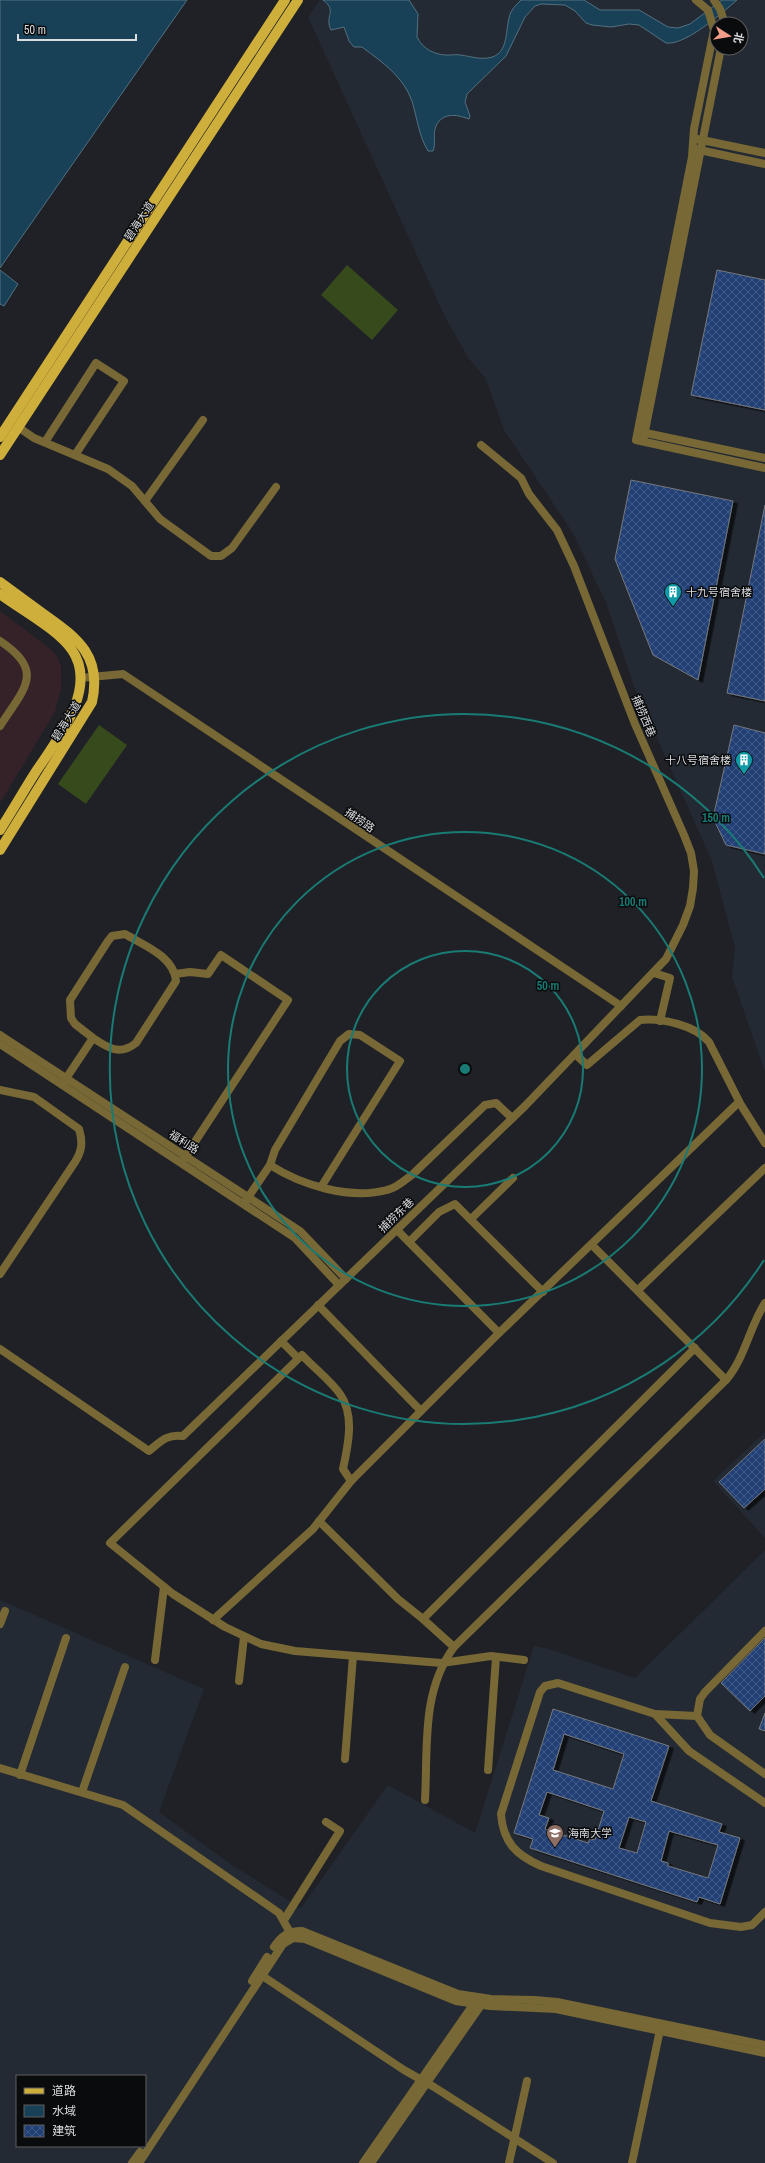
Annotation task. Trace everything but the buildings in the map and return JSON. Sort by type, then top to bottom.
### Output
[{"type":"main road","name":"碧海大道","points":[[0,436],[286,0]]},
{"type":"main road","name":"碧海大道","points":[[0,455],[298,0]]},
{"type":"main road","name":"碧海大道","points":[[0,582],[76,638],[87,652],[94,677],[92,702],[0,850]]},
{"type":"main road","name":"碧海大道","points":[[0,594],[65,641],[78,662],[80,678],[77,700],[69,721],[1,827]]},
{"type":"street","points":[[714,0],[722,16]]},
{"type":"street","points":[[696,150],[693,138],[714,30],[708,10],[698,1]]},
{"type":"street","points":[[642,435],[696,150],[702,140],[719,56]]},
{"type":"street","points":[[693,138],[765,153]]},
{"type":"street","points":[[696,150],[765,164]]},
{"type":"street","points":[[45,442],[96,363],[124,381],[76,455]]},
{"type":"street","points":[[145,502],[203,420]]},
{"type":"street","points":[[18,427],[45,442],[108,469],[132,486],[160,519],[211,556],[218,557],[224,555],[234,545],[276,487]]},
{"type":"street","points":[[642,435],[765,458]]},
{"type":"street","points":[[642,435],[765,468]]},
{"type":"street","name":"捕捞西巷","points":[[481,445],[521,478],[529,494],[557,530],[574,566],[635,724],[672,804],[691,853],[694,871],[690,906],[675,944],[654,972],[621,1006]]},
{"type":"street","points":[[0,641],[13,649],[24,660],[28,679],[0,726]]},
{"type":"street","name":"捕捞路","points":[[80,678],[123,674],[621,1006]]},
{"type":"street","points":[[125,934],[163,958],[172,967],[176,981],[136,1043],[129,1049],[116,1051],[93,1038],[75,1024],[71,1018],[70,1000],[112,936],[125,934]]},
{"type":"street","points":[[175,974],[190,972],[208,974],[221,955],[288,1000],[183,1160]]},
{"type":"street","points":[[654,972],[670,978],[660,1021]]},
{"type":"street","name":"捕捞东巷","points":[[0,1349],[149,1451],[163,1439],[173,1435],[183,1436],[512,1118],[621,1006]]},
{"type":"street","points":[[575,1054],[587,1064],[640,1020],[660,1021],[693,1029],[702,1034],[709,1042],[739,1102],[765,1143]]},
{"type":"street","points":[[246,1201],[270,1165],[275,1150],[340,1041],[348,1034],[360,1035],[400,1061],[321,1187]]},
{"type":"street","name":"福利路","points":[[0,1035],[64,1082]]},
{"type":"street","points":[[64,1082],[93,1038]]},
{"type":"street","name":"福利路","points":[[0,1044],[64,1082],[246,1201],[295,1238],[340,1285]]},
{"type":"street","points":[[0,1090],[34,1097],[79,1129],[82,1138],[82,1147],[75,1162],[0,1274]]},
{"type":"street","points":[[213,1620],[319,1521],[351,1481],[499,1333],[739,1102]]},
{"type":"street","points":[[270,1165],[293,1178],[321,1187],[352,1192],[388,1190],[401,1184],[413,1174],[485,1105],[496,1103],[512,1118]]},
{"type":"street","points":[[638,1290],[765,1168]]},
{"type":"street","points":[[471,1219],[513,1178]]},
{"type":"street","name":"福利路","points":[[246,1201],[300,1231],[346,1279]]},
{"type":"street","points":[[409,1242],[439,1212],[455,1204],[543,1292]]},
{"type":"street","points":[[397,1230],[499,1333]]},
{"type":"street","points":[[592,1245],[726,1380]]},
{"type":"street","points":[[425,1800],[430,1701],[435,1680],[442,1663],[454,1648],[726,1380],[735,1369],[752,1327],[765,1303]]},
{"type":"street","points":[[318,1305],[421,1411]]},
{"type":"street","points":[[281,1340],[298,1358]]},
{"type":"street","points":[[423,1619],[695,1348]]},
{"type":"street","points":[[351,1481],[343,1469],[348,1435],[347,1407],[340,1394],[302,1355],[110,1544],[164,1587],[213,1620],[244,1637],[271,1647],[353,1656],[442,1663],[475,1658],[496,1657],[524,1660]]},
{"type":"street","points":[[319,1521],[398,1599],[423,1619],[454,1648]]},
{"type":"street","points":[[155,1660],[164,1587]]},
{"type":"street","points":[[0,1624],[5,1611]]},
{"type":"street","points":[[765,1631],[705,1692],[700,1700],[697,1716],[710,1735],[765,1774]]},
{"type":"street","points":[[239,1681],[244,1637]]},
{"type":"street","points":[[20,1775],[66,1638]]},
{"type":"street","points":[[345,1759],[353,1656]]},
{"type":"street","points":[[488,1770],[496,1657]]},
{"type":"street","points":[[82,1792],[125,1667]]},
{"type":"street","points":[[697,1716],[655,1714],[558,1683],[545,1686],[540,1692],[500,1814],[504,1835],[523,1858],[540,1866],[710,1923],[741,1926],[752,1925],[765,1912]]},
{"type":"street","points":[[655,1714],[689,1750],[765,1803]]},
{"type":"street","points":[[0,1768],[115,1802],[130,1809],[279,1913],[292,1935]]},
{"type":"street","points":[[284,1920],[340,1831],[326,1822]]},
{"type":"street","points":[[139,2163],[260,1974],[278,1941],[292,1935],[308,1933],[439,1987],[480,2001],[557,2002],[660,2026],[765,2053]]},
{"type":"street","points":[[260,1974],[404,2070],[424,2081],[553,2163]]},
{"type":"street","points":[[146,2142],[260,1974]]},
{"type":"street","points":[[363,2163],[424,2081],[480,2001]]},
{"type":"street","points":[[660,2026],[765,2045]]},
{"type":"street","points":[[632,2163],[660,2026]]},
{"type":"street","points":[[371,2163],[424,2081]]},
{"type":"street","points":[[509,2163],[527,2081]]},
{"type":"street","points":[[132,2163],[143,2147]]},
{"type":"shaded area","points":[[320,0],[765,0],[765,1072],[732,977],[735,948],[712,861],[635,689],[607,605],[573,533],[504,430],[486,379],[469,359],[445,317],[308,17]]},
{"type":"shaded area","points":[[0,611],[49,648],[57,656],[61,666],[61,689],[55,712],[0,803]]},
{"type":"shaded area","points":[[765,1432],[765,1538],[713,1481]]},
{"type":"shaded area","name":"海南大学","points":[[765,1550],[765,2163],[0,2163],[0,1600],[204,1689],[159,1812],[229,1863],[301,1908],[388,1785],[475,1833],[534,1646],[549,1649],[635,1678]]},
{"type":"green space","points":[[347,265],[398,310],[372,340],[321,295]]},
{"type":"green space","points":[[99,725],[127,745],[86,804],[58,784]]},
{"type":"water","points":[[0,0],[187,0],[0,268]]},
{"type":"water","points":[[323,0],[409,0],[418,14],[417,37],[427,49],[446,55],[488,58],[495,56],[504,46],[511,12],[521,0],[584,0],[600,10],[639,10],[668,27],[678,28],[690,24],[722,0],[737,0],[718,16],[709,16],[709,23],[693,34],[674,43],[666,43],[639,25],[629,24],[611,27],[586,23],[575,11],[565,5],[541,4],[535,6],[525,17],[506,56],[467,94],[465,102],[470,116],[469,119],[454,115],[445,117],[437,123],[434,134],[433,151],[428,151],[425,145],[420,133],[412,101],[403,84],[391,70],[370,53],[362,47],[354,47],[349,41],[344,27],[331,30],[329,25],[330,7]]},
{"type":"water","points":[[0,270],[18,284],[4,306],[0,304]]},
{"type":"place","name":"十九号宿舍楼","points":[[673,607]]},
{"type":"place","name":"十八号宿舍楼","points":[[744,775]]},
{"type":"place","name":"海南大学","points":[[555,1848]]}]
